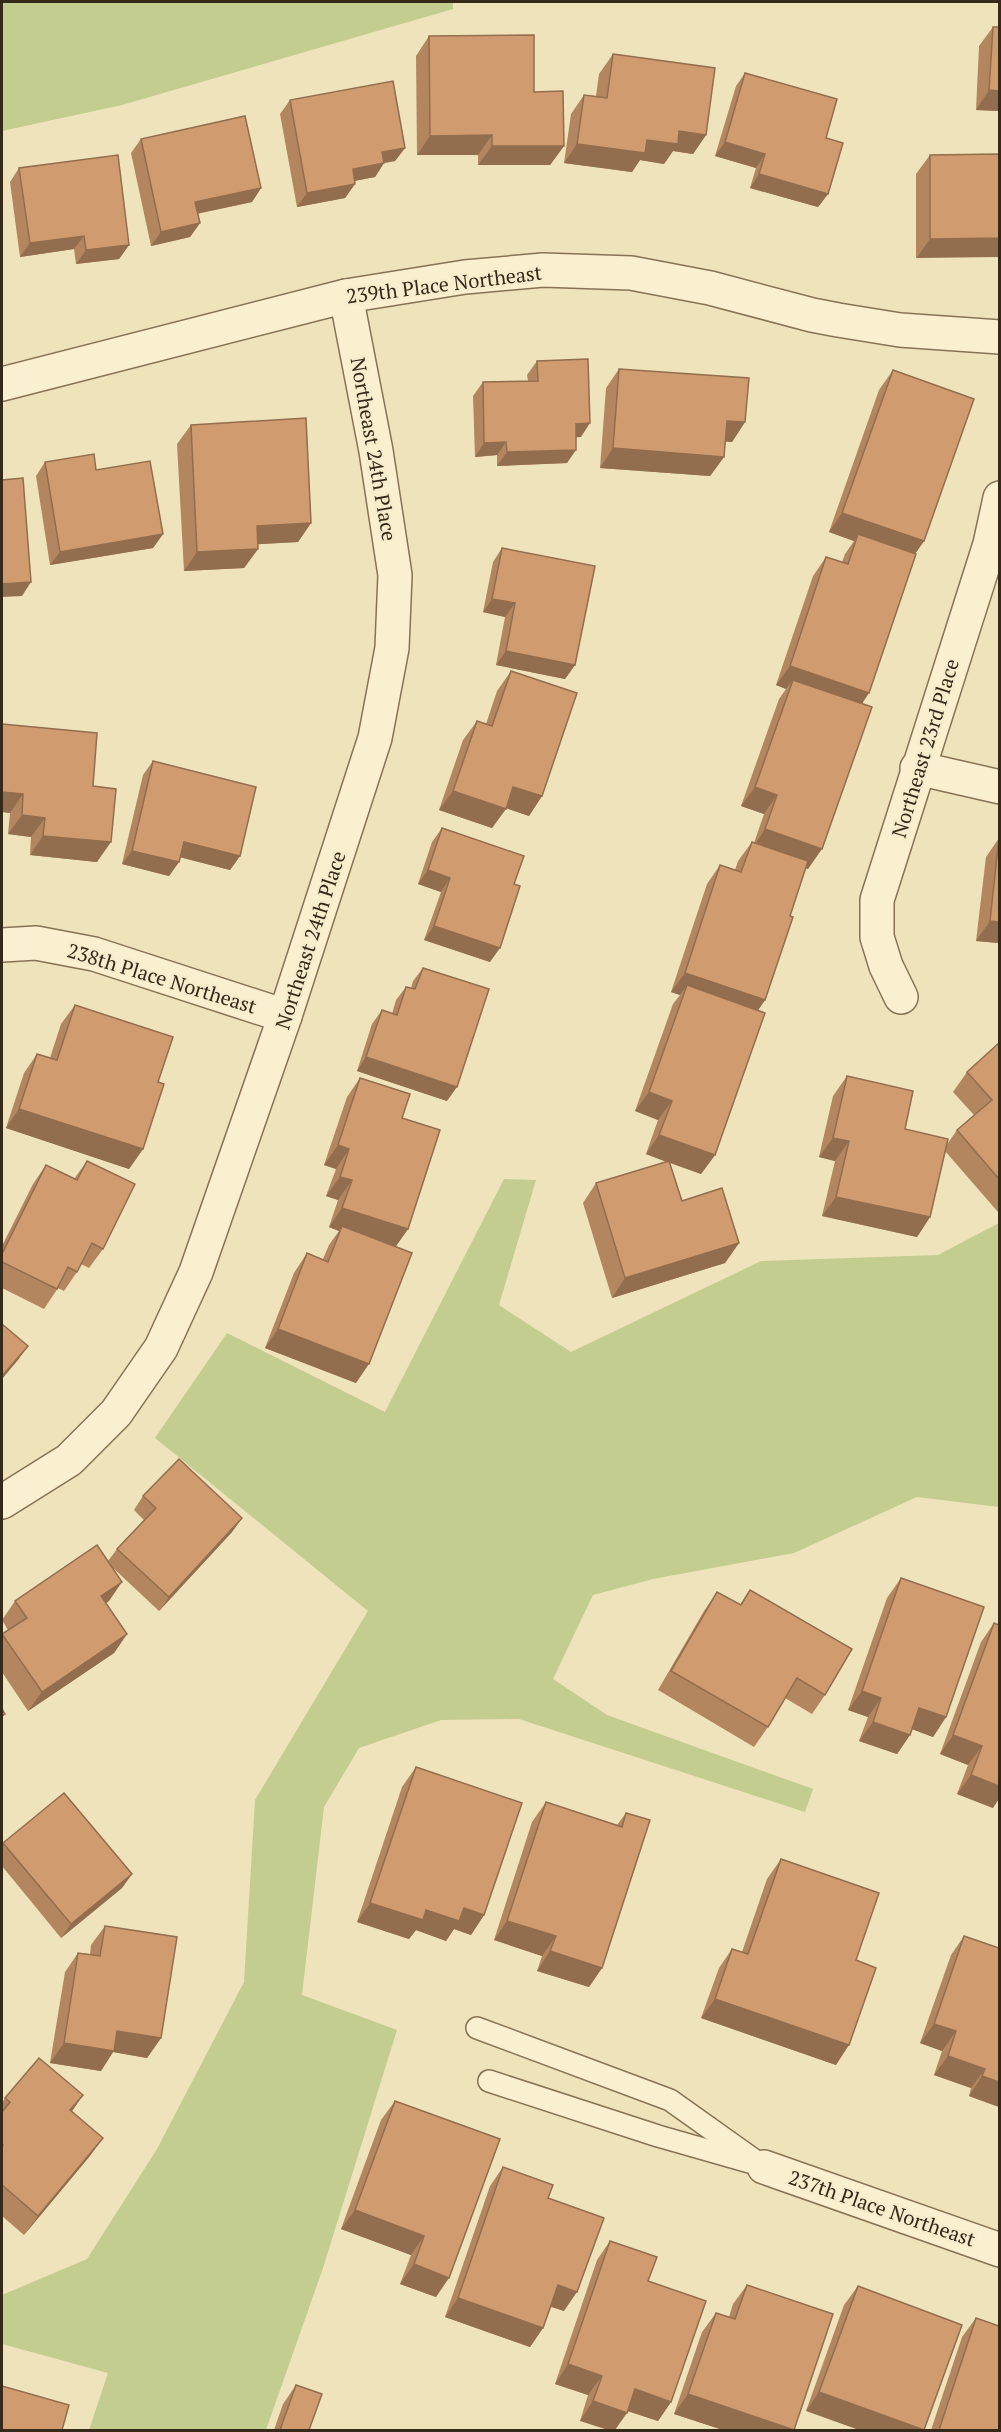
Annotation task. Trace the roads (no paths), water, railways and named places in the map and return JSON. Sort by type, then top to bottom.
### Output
[{"type":"street","name":"239th Place Northeast","points":[[2,384],[346,296],[465,277],[543,270],[631,273],[710,288],[838,320],[900,330],[999,337]]},
{"type":"street","name":"Northeast 24th Place","points":[[2,1502],[69,1460],[116,1413],[161,1348],[196,1272],[285,1016],[375,738],[392,648],[394,575],[376,451],[346,296]]},
{"type":"street","name":"Northeast 23rd Place","points":[[901,997],[886,966],[877,937],[877,900],[917,768],[990,544],[999,498]]},
{"type":"street","points":[[917,768],[999,787]]},
{"type":"street","name":"238th Place Northeast","points":[[2,945],[36,943],[94,954],[285,1016]]},
{"type":"street","name":"237th Place Northeast","points":[[764,2167],[999,2250]]},
{"type":"lane","points":[[477,2028],[670,2100],[764,2167]]},
{"type":"lane","points":[[489,2080],[658,2136],[764,2167]]}]
